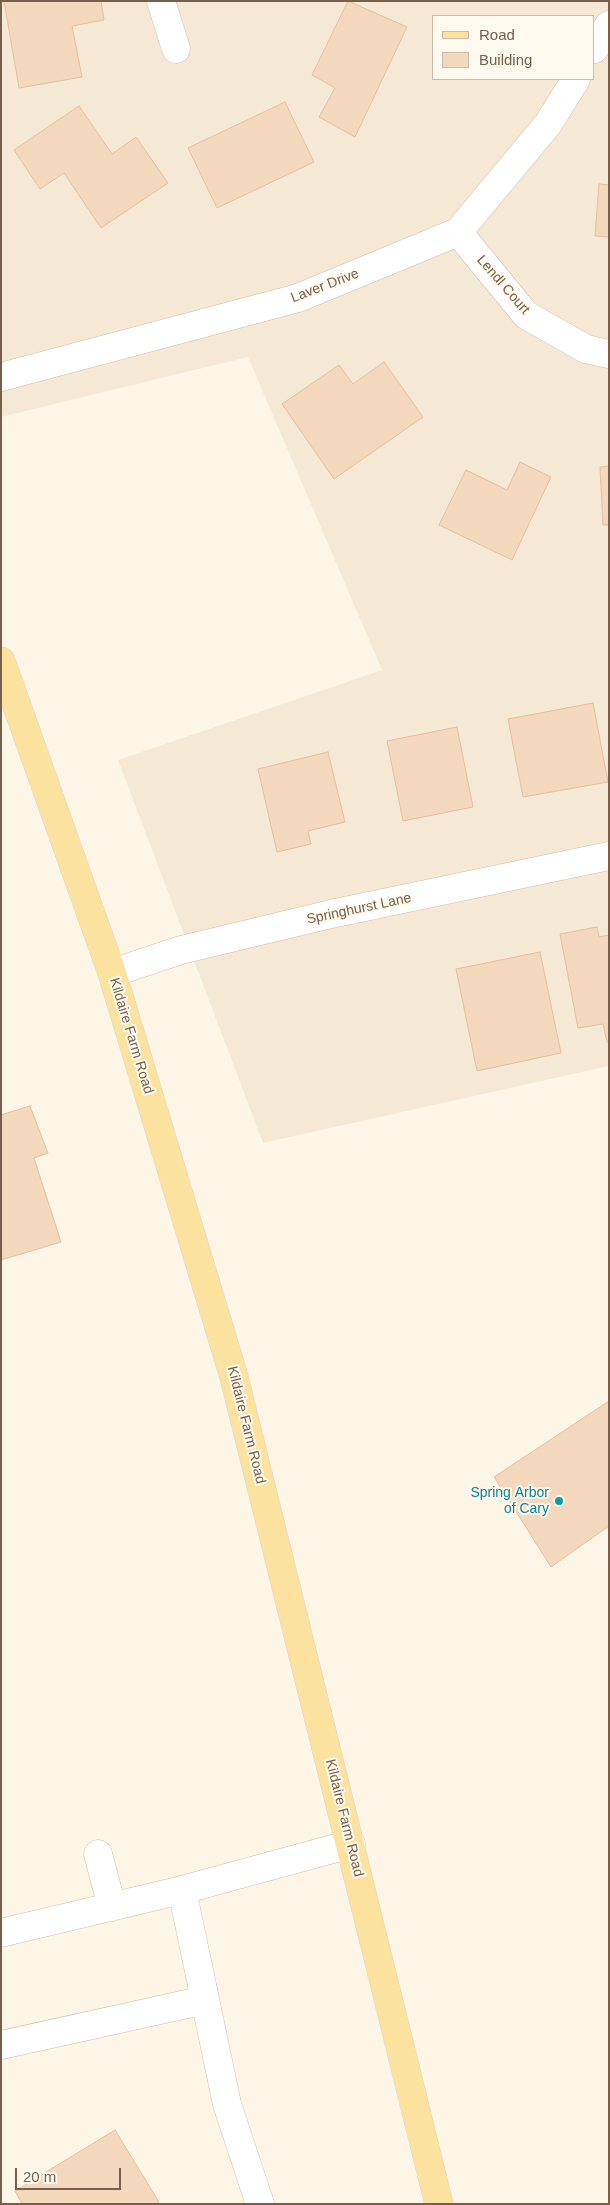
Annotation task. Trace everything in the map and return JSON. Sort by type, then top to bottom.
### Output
[{"type":"main road","name":"Kildaire Farm Road","points":[[1,661],[112,973],[234,1377],[439,2204]]},
{"type":"street","points":[[161,1],[176,49]]},
{"type":"street","points":[[595,47],[609,25]]},
{"type":"street","name":"Laver Drive","points":[[1,377],[298,298],[458,232],[548,124],[575,80]]},
{"type":"street","name":"Lendl Court","points":[[458,232],[526,315],[586,349],[609,354]]},
{"type":"street","name":"Springhurst Lane","points":[[112,973],[181,950],[274,928],[609,856]]},
{"type":"street","points":[[1,1933],[182,1890],[351,1844]]},
{"type":"street","points":[[98,1854],[112,1907]]},
{"type":"street","points":[[182,1890],[227,2104],[260,2204]]},
{"type":"street","points":[[1,2045],[205,2000]]},
{"type":"shaded area","points":[[1,1],[609,1],[609,1066],[263,1143],[118,760],[382,670],[248,357],[1,417]]},
{"type":"building","points":[[4,1],[101,1],[104,20],[72,26],[82,77],[19,88]]},
{"type":"building","points":[[348,1],[407,27],[355,137],[319,117],[335,88],[312,75]]},
{"type":"building","points":[[285,102],[314,162],[217,208],[188,148]]},
{"type":"building","points":[[79,106],[112,154],[136,137],[168,183],[101,228],[64,173],[40,189],[14,150]]},
{"type":"building","points":[[599,184],[609,185],[609,237],[595,236]]},
{"type":"building","points":[[384,362],[423,417],[334,479],[282,404],[339,365],[353,384]]},
{"type":"building","points":[[520,462],[551,477],[512,560],[439,525],[466,470],[507,490]]},
{"type":"building","points":[[609,466],[609,525],[603,525],[600,467]]},
{"type":"building","points":[[593,703],[608,782],[523,797],[508,719]]},
{"type":"building","points":[[457,727],[473,807],[403,821],[387,741]]},
{"type":"building","points":[[328,752],[345,822],[308,831],[311,844],[277,852],[258,769]]},
{"type":"building","points":[[597,927],[599,937],[609,935],[609,1042],[607,1042],[603,1024],[578,1028],[560,934]]},
{"type":"building","points":[[540,952],[561,1053],[477,1071],[456,969]]},
{"type":"building","points":[[30,1106],[48,1153],[34,1158],[61,1242],[1,1260],[1,1115]]},
{"type":"building","name":"Spring Arbor of Cary","points":[[609,1401],[609,1526],[551,1567],[494,1477]]},
{"type":"building","points":[[115,2130],[159,2202],[155,2204],[22,2204],[15,2191]]},
{"type":"place","name":"Spring Arbor of Cary","points":[[559,1501]]}]
